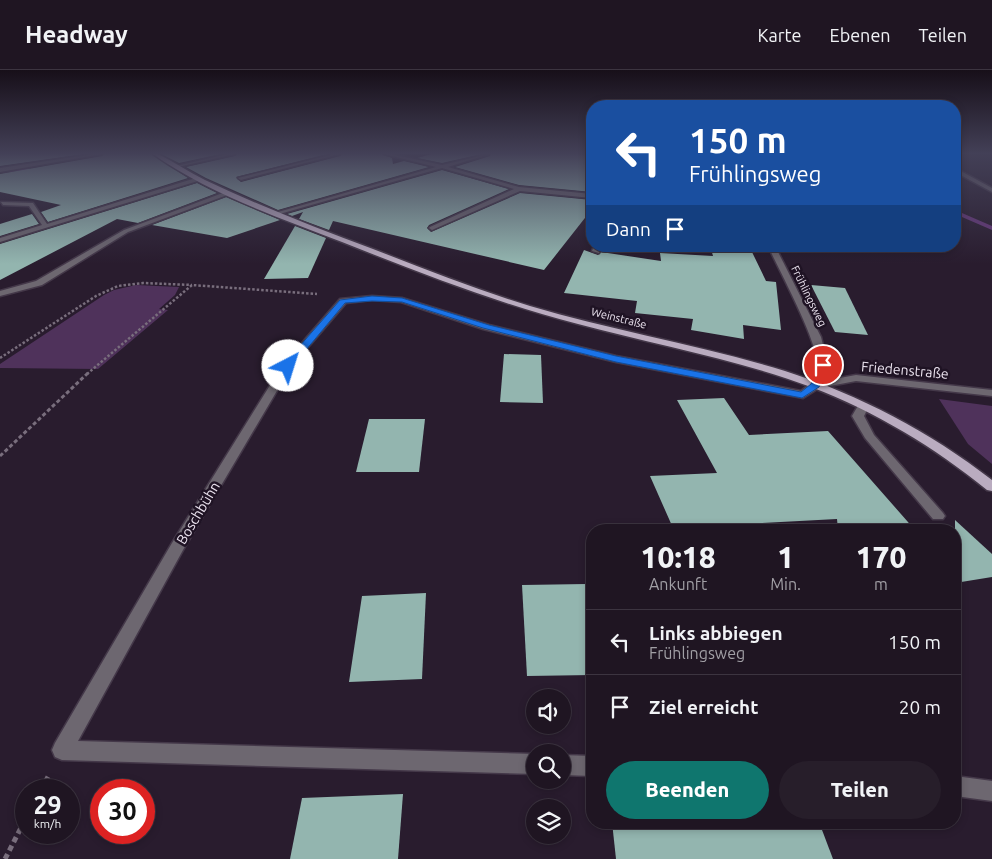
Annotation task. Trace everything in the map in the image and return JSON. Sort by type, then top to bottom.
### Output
[{"type":"main road","name":"Weinstraße","points":[[223,191],[274,214],[468,289],[522,306],[751,364],[816,385],[863,406],[930,440],[992,487]]},
{"type":"street","points":[[0,240],[161,191]]},
{"type":"street","points":[[274,214],[358,191]]},
{"type":"street","points":[[432,228],[512,191]]},
{"type":"street","points":[[544,191],[586,195]]},
{"type":"street","points":[[0,294],[39,283],[126,231],[228,193]]},
{"type":"street","points":[[3,203],[30,204],[46,227]]},
{"type":"street","name":"Frühlingsweg","points":[[774,252],[816,337],[823,365],[816,385]]},
{"type":"street","points":[[343,301],[372,298],[402,300],[486,326],[616,359],[802,395],[816,385]]},
{"type":"street","name":"Boschbühn","points":[[343,301],[288,366],[177,546],[62,750],[526,764]]},
{"type":"street","name":"Friedenstraße","points":[[816,385],[856,378],[992,393]]},
{"type":"street","points":[[863,406],[858,416],[869,436],[938,516]]},
{"type":"street","points":[[571,765],[586,766]]},
{"type":"street","points":[[961,787],[992,791]]},
{"type":"path","points":[[0,358],[96,296],[118,286],[143,282],[192,285],[334,295],[343,301]]},
{"type":"path","points":[[0,456],[101,361],[192,285]]},
{"type":"path","points":[[5,859],[15,839]]},
{"type":"shaded area","points":[[136,285],[179,287],[175,295],[159,309],[168,310],[98,369],[0,368],[0,364],[104,295],[114,290]]},
{"type":"shaded area","points":[[939,399],[992,406],[992,464],[968,444]]},
{"type":"building","points":[[147,191],[48,222],[41,212],[61,205],[0,192]]},
{"type":"building","points":[[172,191],[213,191],[217,193],[138,223],[117,219],[0,280],[0,244]]},
{"type":"building","points":[[235,191],[345,191],[278,210]]},
{"type":"building","points":[[369,191],[505,191],[429,225],[427,228],[431,232],[520,193],[586,199],[586,217],[544,270],[333,221],[329,230],[299,219],[303,212],[292,216],[287,214]]},
{"type":"building","points":[[226,197],[280,220],[227,238],[152,225]]},
{"type":"building","points":[[32,214],[39,224],[0,236],[0,224]]},
{"type":"building","points":[[295,226],[326,238],[308,278],[264,279]]},
{"type":"building","points":[[584,250],[598,255],[601,252],[661,261],[660,253],[713,256],[712,252],[752,252],[766,281],[776,282],[781,330],[743,325],[744,339],[691,330],[693,319],[635,313],[637,301],[564,293]]},
{"type":"building","points":[[811,285],[845,288],[868,335],[835,332]]},
{"type":"building","points":[[504,354],[541,355],[543,403],[500,402]]},
{"type":"building","points":[[724,398],[749,435],[828,431],[910,524],[837,524],[837,519],[746,524],[671,524],[650,476],[717,473],[677,400]]},
{"type":"building","points":[[369,419],[425,419],[419,472],[356,472]]},
{"type":"building","points":[[961,526],[992,554],[992,577],[961,582]]},
{"type":"building","points":[[586,584],[586,675],[527,676],[522,585]]},
{"type":"building","points":[[426,593],[422,679],[349,682],[362,596]]},
{"type":"building","points":[[403,794],[398,859],[290,859],[302,798]]},
{"type":"building","points":[[613,829],[822,829],[833,859],[616,859]]},
{"type":"waterway","points":[[961,215],[992,228]]},
{"type":"route","points":[[288,366],[343,301],[372,298],[402,300],[486,326],[616,359],[802,395],[816,385],[823,365]]}]
